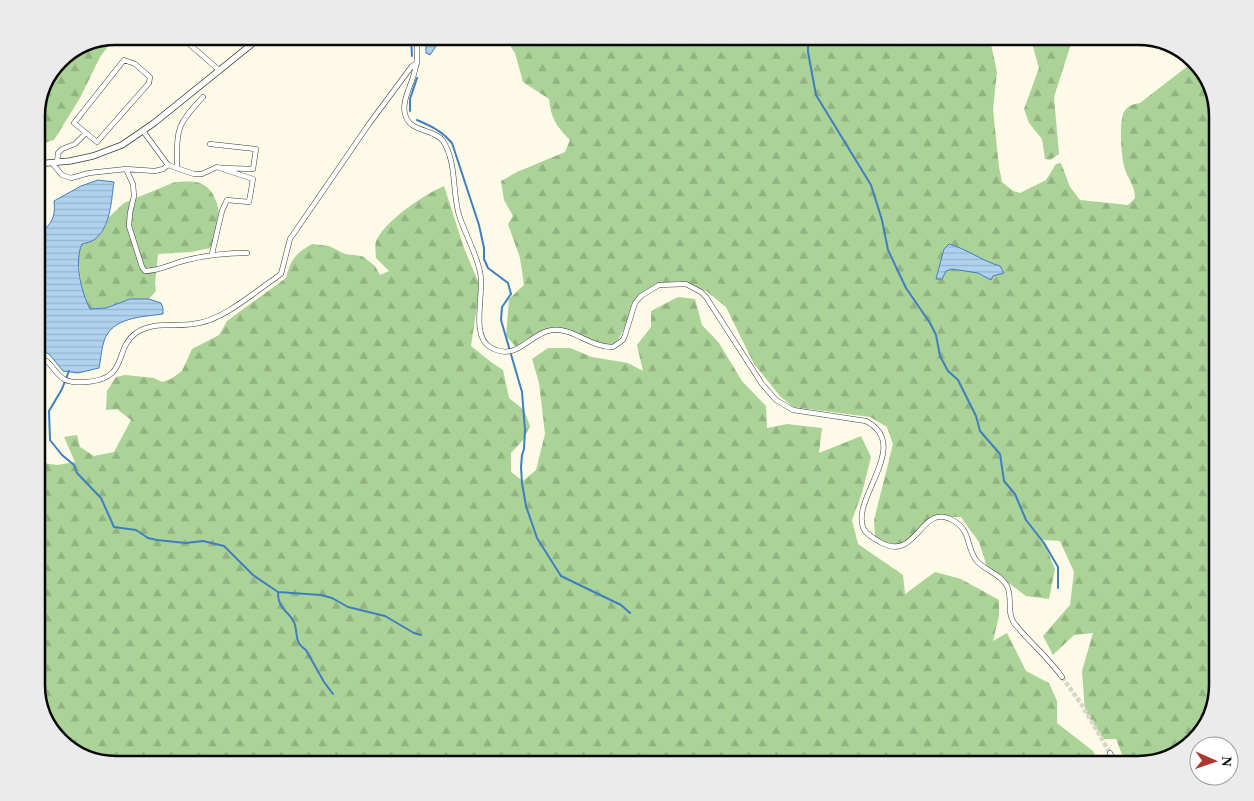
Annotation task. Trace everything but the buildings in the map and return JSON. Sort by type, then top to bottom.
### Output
[{"type":"street","points":[[190,45],[219,70]]},
{"type":"street","points":[[45,164],[94,156],[122,145],[143,131],[251,45]]},
{"type":"street","points":[[416,45],[417,63],[405,97],[405,115],[406,119],[417,127],[434,134],[442,140],[449,155],[459,213],[480,271],[482,283],[479,330],[484,343],[499,351],[510,352],[517,350],[543,333],[555,330],[568,332],[598,345],[613,347],[625,335],[635,303],[654,288],[659,285],[686,284],[701,292],[725,324],[762,384],[776,400],[793,410],[866,421],[880,431],[883,438],[883,454],[863,515],[864,528],[867,533],[892,547],[907,545],[925,523],[931,519],[940,517],[954,520],[965,531],[973,556],[983,567],[1003,580],[1009,590],[1009,609],[1014,622],[1062,677]]},
{"type":"street","points":[[124,60],[135,64],[150,77],[148,84],[97,142],[86,133],[74,124],[124,60]]},
{"type":"street","points":[[45,359],[49,361],[59,377],[69,382],[102,380],[112,373],[120,362],[126,344],[136,333],[146,328],[160,325],[199,323],[220,316],[281,274],[284,256],[290,239],[369,124],[412,66],[417,63]]},
{"type":"street","points":[[176,167],[179,126],[202,96]]},
{"type":"street","points":[[143,131],[168,165],[182,171],[202,174],[217,167],[253,169],[256,149],[210,144]]},
{"type":"street","points":[[86,133],[75,144],[62,149],[58,153],[55,163],[62,175],[71,178],[88,173],[126,169],[155,172],[168,165]]},
{"type":"street","points":[[212,254],[222,211],[227,200],[249,202],[253,179],[217,167]]},
{"type":"street","points":[[126,169],[134,190],[130,226],[142,267],[145,271],[153,271],[184,260],[212,254],[247,253]]},
{"type":"green space","points":[[510,45],[991,45],[997,72],[993,109],[1002,182],[1013,191],[1020,193],[1046,180],[1056,164],[1061,163],[1070,187],[1080,200],[1128,205],[1135,198],[1134,189],[1127,175],[1122,154],[1121,130],[1124,112],[1129,106],[1140,103],[1188,66],[1204,89],[1209,116],[1209,685],[1204,712],[1191,732],[1165,751],[1138,756],[1123,756],[1116,739],[1103,739],[1085,711],[1082,671],[1093,633],[1074,635],[1053,655],[1043,636],[1070,605],[1074,572],[1060,541],[1043,540],[1055,569],[1049,599],[1026,596],[987,567],[979,542],[961,517],[935,517],[907,545],[889,544],[875,536],[874,520],[893,444],[887,427],[870,417],[793,407],[780,396],[754,364],[726,307],[706,291],[679,281],[658,284],[632,303],[626,325],[617,342],[606,349],[569,334],[550,332],[518,349],[506,336],[509,299],[524,285],[520,258],[508,224],[513,216],[504,200],[501,181],[517,172],[565,152],[570,140],[555,121],[549,99],[523,82],[515,53]]},
{"type":"green space","points":[[1033,45],[1070,45],[1054,97],[1059,154],[1050,160],[1045,159],[1042,139],[1029,123],[1024,109],[1039,68]]},
{"type":"green space","points":[[108,46],[100,57],[80,98],[54,140],[45,142],[45,111],[52,85],[69,63],[93,49]]},
{"type":"green space","points":[[175,182],[199,183],[207,187],[215,198],[219,211],[219,224],[210,248],[191,252],[158,254],[156,291],[149,299],[130,299],[106,308],[89,309],[82,294],[78,253],[82,244],[106,225],[108,218],[124,203]]},
{"type":"green space","points":[[444,186],[464,248],[480,286],[471,346],[503,370],[509,398],[524,410],[530,426],[523,440],[511,453],[511,472],[523,481],[536,470],[545,434],[539,383],[532,359],[548,348],[570,348],[592,357],[628,363],[643,371],[637,345],[651,327],[651,311],[678,297],[695,299],[702,325],[719,343],[742,381],[766,406],[767,428],[787,424],[822,428],[819,453],[861,436],[871,457],[862,493],[852,520],[858,544],[903,575],[905,594],[935,572],[961,579],[999,600],[999,616],[993,641],[1007,633],[1026,671],[1049,683],[1057,701],[1057,723],[1093,751],[1096,756],[116,756],[98,754],[85,749],[69,738],[55,720],[49,708],[45,690],[45,463],[57,465],[75,462],[64,437],[77,435],[80,447],[94,456],[114,452],[131,420],[117,409],[106,410],[107,391],[116,377],[125,375],[154,378],[162,382],[171,379],[182,371],[192,349],[219,335],[227,321],[286,278],[294,258],[312,244],[329,246],[345,254],[362,256],[375,266],[380,275],[389,271],[376,258],[376,241],[389,223],[407,208]]},
{"type":"water","points":[[426,45],[437,45],[430,55],[426,53]]},
{"type":"water","points":[[98,180],[114,182],[109,213],[104,228],[94,240],[82,244],[80,251],[80,276],[90,309],[106,308],[130,299],[149,299],[161,303],[163,314],[129,320],[114,327],[104,341],[99,368],[78,373],[63,371],[45,352],[45,228],[53,217],[54,201],[81,186]]},
{"type":"water","points":[[949,244],[1000,266],[1004,273],[993,276],[991,280],[978,273],[952,269],[946,271],[942,279],[936,279],[944,249]]},
{"type":"waterway","points":[[411,45],[412,56]]},
{"type":"waterway","points":[[808,45],[816,95],[871,185],[882,220],[888,250],[906,288],[930,323],[936,335],[940,356],[948,371],[958,380],[976,416],[980,431],[1000,454],[1004,481],[1015,494],[1026,520],[1044,543],[1058,567],[1058,588]]},
{"type":"waterway","points":[[410,111],[410,99],[417,78]]},
{"type":"waterway","points":[[417,120],[436,129],[452,143],[479,225],[484,248],[484,259],[488,268],[508,283],[511,294],[502,307],[501,320],[522,392],[525,430],[521,467],[522,483],[526,506],[537,538],[561,576],[621,605],[630,613]]},
{"type":"waterway","points":[[69,371],[62,389],[49,411],[50,440],[62,455],[74,465],[77,473],[101,498],[114,527],[136,530],[148,538],[157,540],[186,543],[203,541],[224,546],[253,575],[278,592],[282,608],[293,620],[298,641],[306,650],[333,694]]},
{"type":"waterway","points":[[278,592],[321,595],[332,598],[348,607],[385,616],[421,635]]},
{"type":"tunnel","points":[[1062,677],[1082,705],[1110,753]]}]
